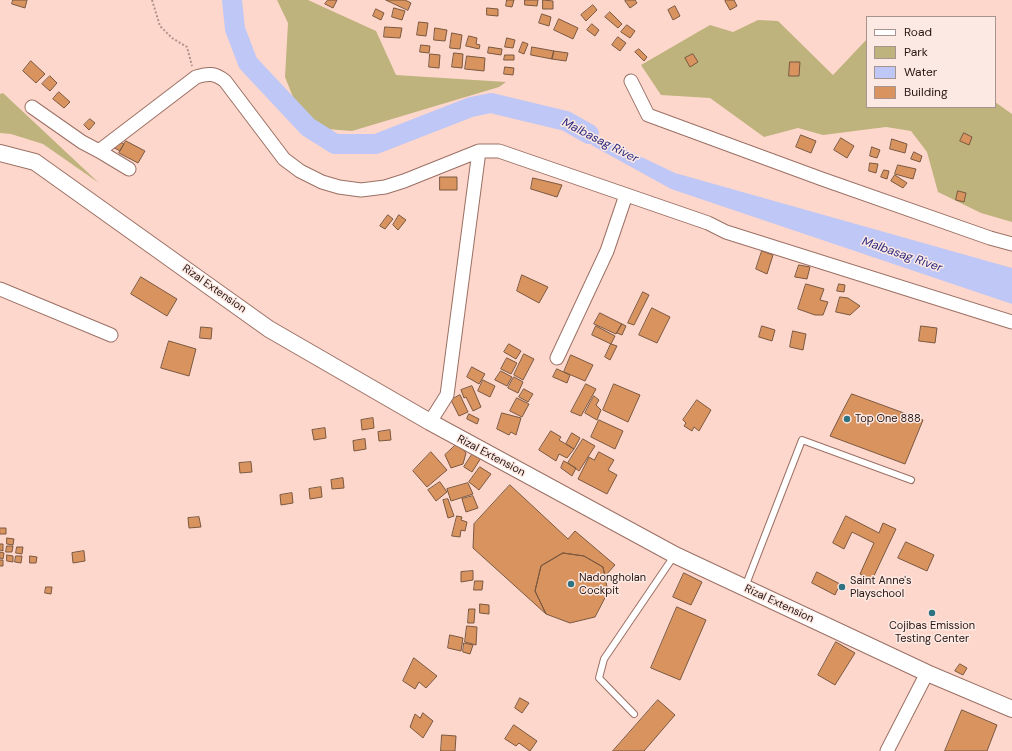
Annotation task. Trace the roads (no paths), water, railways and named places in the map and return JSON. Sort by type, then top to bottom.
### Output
[{"type":"street","points":[[99,151],[196,77],[206,74],[218,75],[225,81],[284,159],[300,171],[322,182],[339,187],[361,190],[385,187],[479,151],[499,151],[708,223],[726,232],[1012,322]]},
{"type":"street","points":[[631,81],[648,115],[822,179],[990,238],[1012,244]]},
{"type":"street","points":[[32,107],[82,142],[129,169]]},
{"type":"street","points":[[430,422],[447,396],[479,151]]},
{"type":"street","name":"Rizal Extension","points":[[0,153],[35,162],[270,329],[430,422],[675,555],[926,673],[1012,709]]},
{"type":"street","points":[[558,358],[607,251],[626,195]]},
{"type":"street","points":[[0,289],[111,335]]},
{"type":"street","points":[[887,751],[926,673]]},
{"type":"lane","points":[[744,588],[802,440],[911,480]]},
{"type":"lane","points":[[634,714],[599,678],[604,659],[675,555]]},
{"type":"water","points":[[566,121],[675,173],[1012,268],[1012,304],[671,189],[593,146]]},
{"type":"waterway","name":"Malbasag River","points":[[232,0],[235,29],[248,63],[308,127],[335,144],[376,144],[471,107],[491,103],[566,121],[589,134]]},
{"type":"place","name":"Top One 888","points":[[847,419]]},
{"type":"place","name":"Nadongholan Cockpit","points":[[571,584]]},
{"type":"place","name":"Saint Anne's Playschool","points":[[842,587]]},
{"type":"place","name":"Cojibas Emission Testing Center","points":[[932,613]]}]
